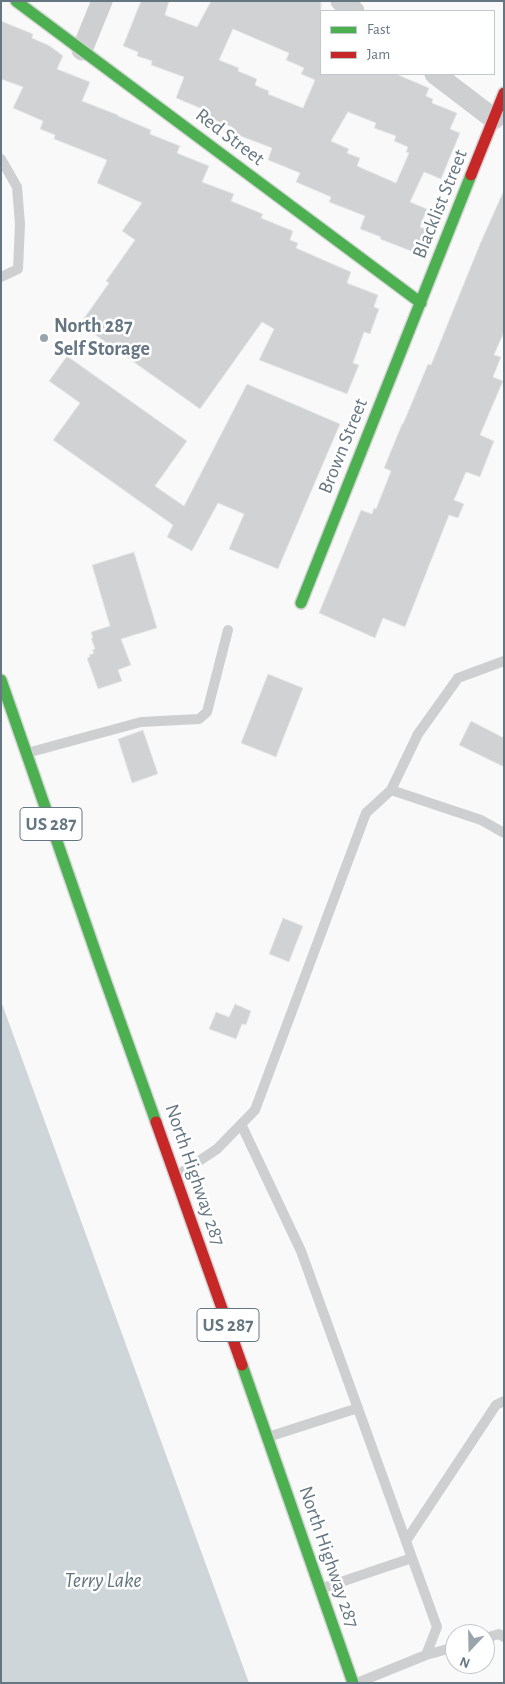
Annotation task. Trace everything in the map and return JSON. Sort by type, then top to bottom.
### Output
[{"type":"main road","name":"Red Street","points":[[16,1],[421,303]]},
{"type":"main road","name":"Blacklist Street","points":[[421,303],[504,93]]},
{"type":"main road","name":"Brown Street","points":[[301,603],[421,303]]},
{"type":"main road","name":"North Highway 287","points":[[1,680],[352,1683]]},
{"type":"street","points":[[82,50],[102,1]]},
{"type":"street","points":[[342,1],[353,10]]},
{"type":"street","points":[[436,75],[494,119]]},
{"type":"lane","points":[[1,160],[17,187],[20,224],[18,269],[1,277]]},
{"type":"lane","points":[[26,753],[141,722],[199,719],[207,712],[228,630]]},
{"type":"lane","points":[[176,1176],[217,1149],[255,1110],[366,813],[391,790],[418,734],[458,678],[504,661]]},
{"type":"lane","points":[[391,790],[481,820],[504,833]]},
{"type":"lane","points":[[241,1124],[301,1251],[437,1626],[426,1655]]},
{"type":"lane","points":[[406,1541],[496,1405],[504,1401]]},
{"type":"lane","points":[[267,1438],[358,1408]]},
{"type":"lane","points":[[320,1589],[412,1558]]},
{"type":"lane","points":[[357,1683],[426,1655],[445,1650]]},
{"type":"water","name":"Terry Lake","points":[[1,1001],[249,1683],[1,1683]]},
{"type":"building","points":[[141,1],[169,1],[165,15],[197,27],[211,1],[321,1],[320,75],[398,75],[429,88],[426,96],[433,99],[432,103],[457,113],[450,129],[460,133],[441,179],[424,172],[410,202],[427,209],[420,227],[428,230],[427,234],[429,235],[421,255],[360,229],[365,216],[329,202],[331,197],[296,182],[300,173],[268,160],[272,148],[230,132],[232,127],[205,116],[207,111],[176,98],[184,77],[151,65],[152,61],[137,56],[138,52],[123,46]],"holes":[[[233,29],[289,53],[286,60],[304,68],[301,74],[315,80],[303,108],[268,94],[269,91],[255,85],[257,79],[238,71],[239,68],[219,60]],[[348,112],[376,123],[374,128],[396,136],[394,141],[408,147],[406,152],[409,153],[396,183],[357,166],[360,158],[347,153],[349,149],[331,141]]]},
{"type":"building","points":[[1,21],[33,34],[32,38],[50,46],[63,56],[57,69],[90,82],[82,101],[151,130],[150,134],[180,146],[177,153],[209,166],[202,182],[234,194],[231,201],[263,214],[261,218],[293,231],[290,240],[298,243],[296,248],[351,272],[347,283],[378,295],[374,307],[379,309],[370,334],[364,332],[353,363],[359,365],[347,394],[259,360],[274,329],[262,322],[200,409],[80,324],[109,283],[106,281],[135,240],[122,231],[142,203],[97,183],[107,160],[54,139],[55,135],[40,129],[43,121],[13,108],[23,87],[1,79]]},
{"type":"building","points":[[504,190],[504,332],[494,355],[501,357],[493,377],[503,381],[480,435],[494,441],[480,477],[466,472],[454,500],[464,504],[458,518],[449,515],[405,627],[383,618],[375,638],[319,613],[361,510],[372,514],[374,508],[376,509],[391,471],[384,468],[428,364],[431,365]]},
{"type":"building","points":[[67,356],[187,441],[155,486],[184,506],[247,384],[340,424],[278,569],[229,549],[244,514],[218,503],[192,551],[167,537],[173,525],[53,440],[80,403],[49,381]]},
{"type":"building","points":[[134,552],[157,628],[121,639],[131,665],[118,670],[122,681],[98,689],[87,658],[94,653],[92,650],[95,649],[91,632],[110,626],[92,565]]},
{"type":"building","points":[[268,674],[303,688],[276,757],[241,743]]},
{"type":"building","points":[[471,721],[504,738],[504,767],[459,745]]},
{"type":"building","points":[[143,730],[158,774],[132,783],[118,739]]},
{"type":"building","points":[[283,918],[303,926],[289,962],[269,954]]},
{"type":"building","points":[[235,1004],[251,1011],[246,1025],[242,1024],[236,1039],[209,1029],[216,1012],[229,1017]]},
{"type":"traffic: fast","points":[[16,1],[421,303]]},
{"type":"traffic: fast","points":[[301,603],[471,175]]},
{"type":"traffic: fast","points":[[1,680],[156,1122]]},
{"type":"traffic: fast","points":[[242,1365],[353,1683]]},
{"type":"traffic: jam","points":[[471,175],[504,93]]},
{"type":"traffic: jam","points":[[156,1122],[242,1365]]},
{"type":"place","name":"North 287 Self Storage","points":[[44,338]]}]
